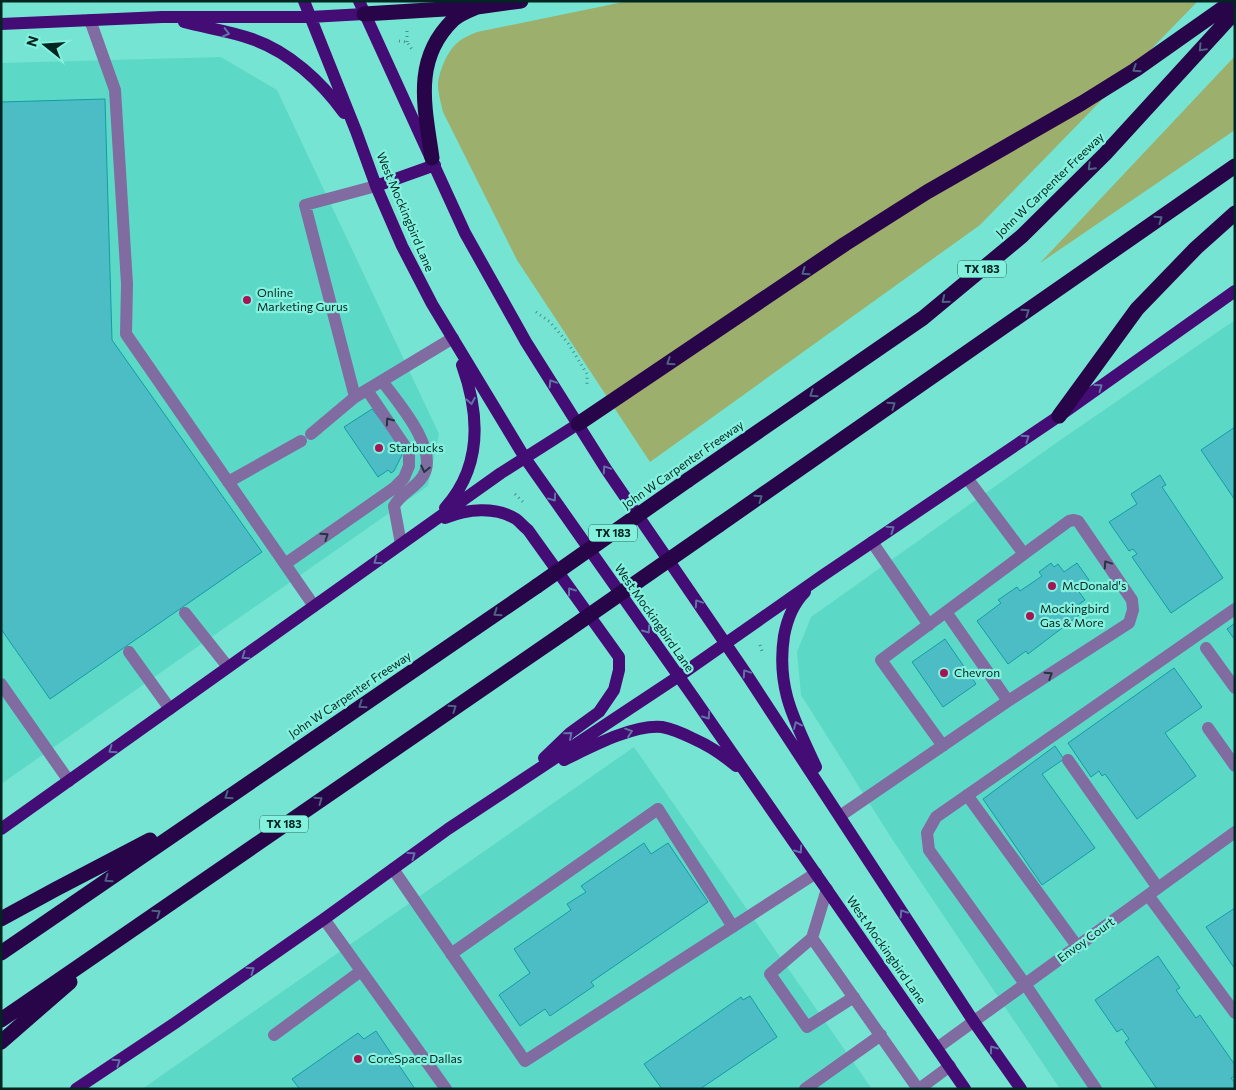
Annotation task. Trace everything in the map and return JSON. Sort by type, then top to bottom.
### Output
[{"type":"highway","points":[[361,8],[477,7],[521,1]]},
{"type":"highway","points":[[578,424],[927,192],[1082,104],[1135,70],[1233,1]]},
{"type":"highway","points":[[433,162],[423,92],[426,67],[437,41],[454,18],[477,7]]},
{"type":"highway","name":"John W Carpenter Freeway","points":[[1,953],[537,586],[923,318],[1022,236],[1105,154],[1235,12]]},
{"type":"highway","name":"TX 183","points":[[1,1020],[719,526],[1235,166]]},
{"type":"highway","points":[[1059,416],[1138,309],[1196,248],[1235,213]]},
{"type":"highway","points":[[1,919],[206,811]]},
{"type":"highway","points":[[1,1042],[129,932]]},
{"type":"main road","name":"West Mockingbird Lane","points":[[304,1],[376,186],[417,277],[525,458],[679,676],[965,1089]]},
{"type":"main road","points":[[1,24],[162,17],[310,17],[361,8],[465,233],[526,342],[578,424],[726,643],[974,1022],[1021,1089]]},
{"type":"main road","points":[[162,17],[252,39],[291,59],[317,81],[356,131]]},
{"type":"main road","points":[[376,186],[433,162]]},
{"type":"main road","points":[[76,1089],[176,1023],[448,829],[679,676],[822,576],[1059,416],[1235,291]]},
{"type":"main road","points":[[431,523],[451,501],[467,475],[474,451],[474,420],[467,379],[453,338]]},
{"type":"main road","points":[[1,829],[401,544],[525,458],[578,424]]},
{"type":"main road","points":[[431,523],[468,511],[484,510],[502,513],[516,519],[528,530],[619,657],[619,670],[614,690],[599,712],[570,733],[521,781]]},
{"type":"main road","points":[[822,576],[798,598],[786,623],[782,654],[783,684],[794,717],[831,802]]},
{"type":"main road","points":[[521,781],[604,741],[640,728],[660,727],[678,731],[708,746],[726,757],[752,781]]},
{"type":"street","points":[[90,20],[115,90],[127,284],[126,334],[314,606]]},
{"type":"street","points":[[355,397],[305,205],[376,186]]},
{"type":"street","points":[[228,482],[306,437],[355,397],[453,338]]},
{"type":"street","points":[[382,381],[422,438],[426,452],[427,466],[424,476],[401,496],[394,506],[401,544]]},
{"type":"street","points":[[285,564],[394,488],[404,478],[409,466],[409,452],[367,390]]},
{"type":"street","points":[[968,478],[1024,554]]},
{"type":"street","points":[[840,816],[944,746],[1008,701],[1129,623],[1134,610],[1132,600],[1078,521],[1069,521],[882,660],[944,746]]},
{"type":"street","points":[[872,542],[929,625]]},
{"type":"street","points":[[1096,1089],[1025,984],[929,850],[927,834],[936,817],[1235,609]]},
{"type":"street","points":[[946,612],[1008,701]]},
{"type":"street","points":[[185,614],[228,667]]},
{"type":"street","points":[[1206,648],[1235,688]]},
{"type":"street","points":[[129,652],[170,709]]},
{"type":"street","points":[[1,684],[69,781]]},
{"type":"street","points":[[1208,728],[1235,766]]},
{"type":"street","points":[[1068,760],[1153,892],[1235,1013]]},
{"type":"street","points":[[967,795],[1077,946]]},
{"type":"street","points":[[451,954],[658,809],[733,927]]},
{"type":"street","name":"Envoy Court","points":[[937,1048],[1235,832]]},
{"type":"street","points":[[393,869],[525,1061],[816,874]]},
{"type":"street","points":[[827,890],[812,938],[770,974],[807,1027],[854,997]]},
{"type":"street","points":[[324,919],[446,1089]]},
{"type":"street","points":[[812,938],[918,1089],[950,1066]]},
{"type":"street","points":[[274,1035],[361,971]]},
{"type":"street","points":[[805,1089],[881,1035]]},
{"type":"path","points":[[407,29],[407,42],[416,55]]},
{"type":"path","points":[[399,41],[407,42]]},
{"type":"path","points":[[536,312],[550,322],[568,344],[588,374],[588,384]]},
{"type":"path","points":[[760,645],[762,652]]},
{"type":"shaded area","points":[[628,1],[1198,1],[980,225],[650,462],[517,260],[443,112],[438,87],[442,68],[447,57],[463,38],[477,32]]},
{"type":"shaded area","points":[[1235,56],[1235,130],[1040,263]]},
{"type":"shaded area","points":[[221,57],[277,90],[439,434],[428,486],[1,784],[1,63]]},
{"type":"shaded area","points":[[1235,320],[1235,1089],[1060,1089],[892,839],[801,695],[797,652],[811,617],[1056,443]]},
{"type":"shaded area","points":[[634,747],[872,1089],[142,1089]]},
{"type":"building","points":[[105,99],[112,340],[262,552],[50,699],[1,629],[1,102]]},
{"type":"building","name":"Starbucks","points":[[372,409],[398,441],[402,455],[394,471],[391,473],[388,470],[378,477],[344,427]]},
{"type":"building","points":[[1235,427],[1235,500],[1201,450]]},
{"type":"building","points":[[1160,475],[1166,485],[1162,487],[1223,578],[1171,613],[1132,557],[1137,554],[1133,549],[1129,551],[1109,522],[1137,504],[1131,494]]},
{"type":"building","name":"Mockingbird Gas & More","points":[[1051,563],[1054,567],[1058,564],[1064,572],[1077,563],[1089,580],[1077,589],[1085,600],[1078,605],[1083,612],[1028,654],[1026,651],[1008,664],[977,621],[1001,603],[998,600],[1017,587],[1020,591],[1042,576],[1039,572]]},
{"type":"building","points":[[1235,623],[1235,640],[1227,629]]},
{"type":"building","name":"Chevron","points":[[945,639],[976,684],[943,707],[912,662]]},
{"type":"building","points":[[1174,668],[1202,707],[1165,733],[1196,776],[1137,819],[1105,774],[1102,776],[1099,771],[1091,777],[1068,743]]},
{"type":"building","points":[[1055,746],[1064,759],[1042,774],[1095,848],[1042,885],[983,799]]},
{"type":"building","points":[[644,843],[651,854],[668,843],[708,902],[591,982],[594,986],[550,1016],[545,1009],[520,1026],[499,995],[530,973],[514,949],[571,910],[567,904],[586,892],[581,886]]},
{"type":"building","points":[[1235,908],[1235,969],[1206,927]]},
{"type":"building","points":[[1158,956],[1180,988],[1176,990],[1196,1018],[1200,1015],[1235,1065],[1235,1076],[1231,1078],[1235,1083],[1235,1089],[1157,1089],[1125,1042],[1129,1039],[1122,1029],[1117,1032],[1095,1000]]},
{"type":"building","points":[[750,996],[777,1037],[700,1089],[662,1089],[644,1064],[741,997],[743,1000]]},
{"type":"building","name":"CoreSpace Dallas","points":[[376,1031],[415,1089],[298,1089],[292,1079],[358,1033],[364,1039]]},
{"type":"place","name":"Online Marketing Gurus","points":[[247,300]]},
{"type":"place","name":"Starbucks","points":[[379,448]]},
{"type":"place","name":"McDonald's","points":[[1052,586]]},
{"type":"place","name":"Mockingbird Gas & More","points":[[1030,616]]},
{"type":"place","name":"Chevron","points":[[944,673]]},
{"type":"place","name":"CoreSpace Dallas","points":[[358,1059]]}]
